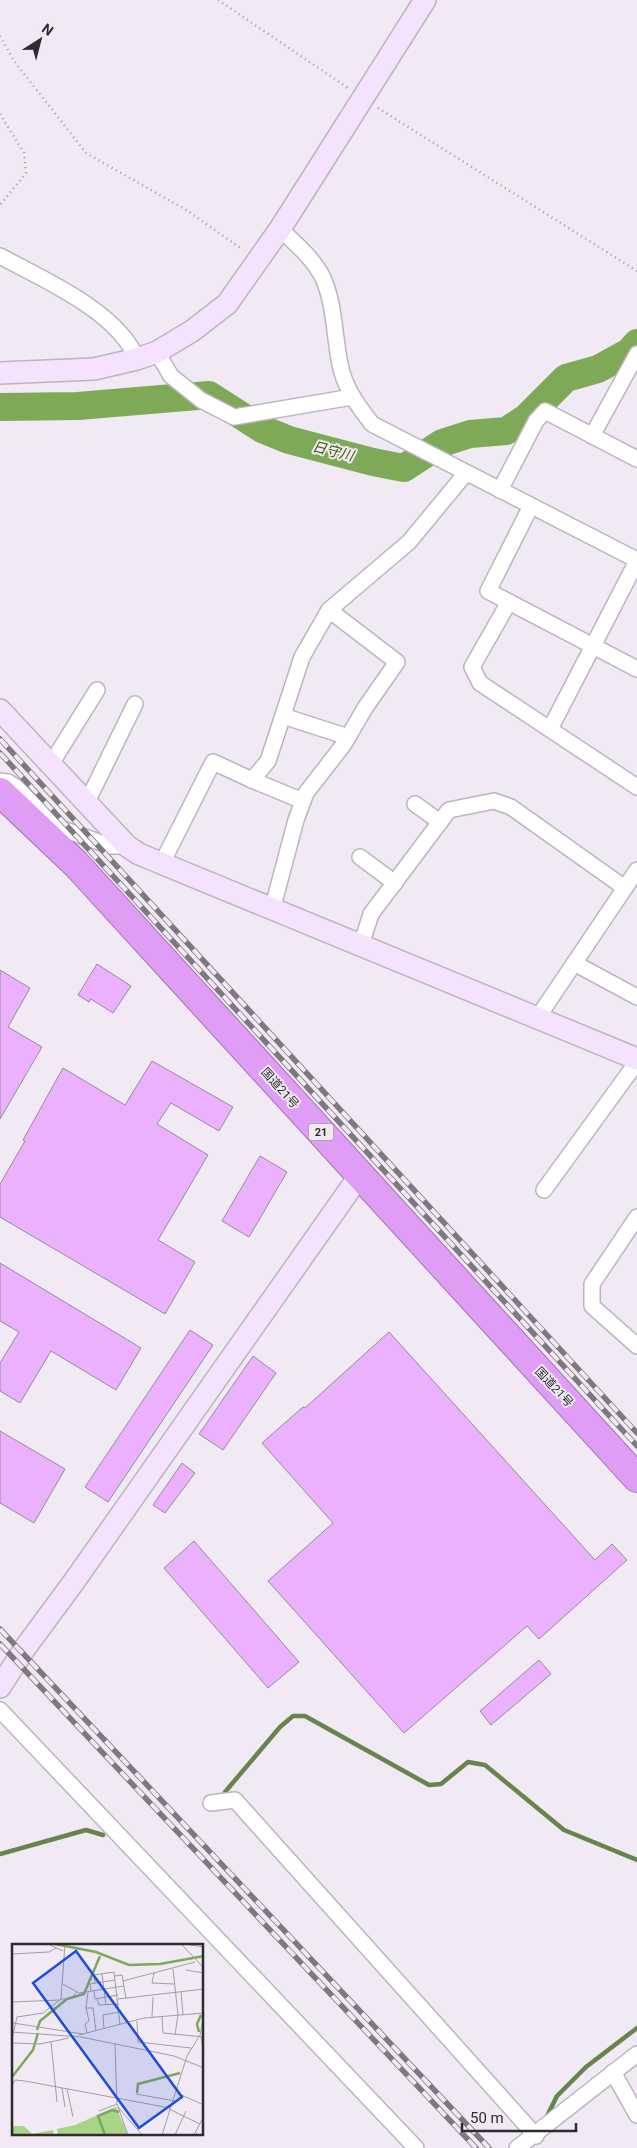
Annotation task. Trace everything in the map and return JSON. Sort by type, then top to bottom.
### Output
[{"type":"highway","name":"国道21号","points":[[0,792],[76,864],[637,1478]]},
{"type":"street","points":[[0,373],[94,369],[147,355],[192,331],[227,304],[280,229],[425,0]]},
{"type":"street","points":[[280,229],[300,249],[322,277],[331,306],[340,366],[352,397],[372,424],[637,561],[550,729]]},
{"type":"street","points":[[0,256],[73,296],[201,400],[234,417],[352,397]]},
{"type":"street","points":[[592,436],[637,354]]},
{"type":"street","points":[[500,490],[536,420],[545,411],[637,459]]},
{"type":"street","points":[[252,780],[268,761],[302,656],[329,610],[409,542],[466,473]]},
{"type":"street","points":[[531,506],[488,591],[637,669]]},
{"type":"street","points":[[509,602],[472,668],[480,683],[637,786]]},
{"type":"street","points":[[272,910],[306,793],[348,737],[397,662],[329,610]]},
{"type":"street","points":[[51,764],[97,690]]},
{"type":"street","points":[[87,802],[135,704]]},
{"type":"street","points":[[0,710],[127,846],[161,865],[538,1017],[637,1060],[544,1190]]},
{"type":"street","points":[[283,716],[348,737]]},
{"type":"street","points":[[161,865],[213,762],[303,801]]},
{"type":"street","points":[[0,781],[8,782],[16,787],[57,827],[110,846],[127,846]]},
{"type":"street","points":[[361,945],[371,914],[449,810],[458,808],[494,801],[511,807],[625,888]]},
{"type":"street","points":[[416,804],[440,822]]},
{"type":"street","points":[[360,857],[395,883]]},
{"type":"street","points":[[538,1017],[637,870]]},
{"type":"street","points":[[574,963],[637,997]]},
{"type":"street","points":[[0,1688],[25,1648],[73,1583],[360,1175]]},
{"type":"street","points":[[637,1217],[592,1284],[592,1306],[637,1346]]},
{"type":"street","points":[[0,1710],[416,2148]]},
{"type":"street","points":[[211,1803],[235,1800],[536,2136]]},
{"type":"street","points":[[517,2148],[536,2136],[637,2054]]},
{"type":"street","points":[[613,2072],[637,2116]]},
{"type":"path","points":[[218,0],[363,98],[637,271]]},
{"type":"path","points":[[0,36],[14,61],[86,152],[188,211],[258,261]]},
{"type":"path","points":[[0,114],[24,153],[26,173],[0,205]]},
{"type":"building","points":[[97,964],[131,986],[113,1013],[91,999],[89,1002],[78,995]]},
{"type":"building","points":[[0,970],[30,988],[8,1027],[42,1047],[0,1119]]},
{"type":"building","points":[[152,1061],[233,1107],[219,1131],[171,1103],[157,1124],[208,1155],[158,1240],[195,1262],[165,1314],[0,1217],[0,1184],[63,1068],[125,1105]]},
{"type":"building","points":[[260,1156],[287,1172],[249,1237],[222,1221]]},
{"type":"building","points":[[0,1263],[141,1348],[116,1390],[51,1351],[20,1403],[0,1391],[0,1363],[19,1332],[0,1321]]},
{"type":"building","points":[[190,1330],[213,1345],[108,1502],[85,1487]]},
{"type":"building","points":[[389,1332],[595,1560],[612,1544],[627,1560],[539,1639],[527,1626],[404,1733],[268,1581],[333,1523],[262,1443],[303,1407],[305,1408]]},
{"type":"building","points":[[253,1356],[276,1373],[223,1450],[199,1434]]},
{"type":"building","points":[[0,1431],[65,1469],[34,1523],[0,1503]]},
{"type":"building","points":[[182,1463],[195,1473],[165,1513],[153,1505]]},
{"type":"building","points":[[194,1541],[299,1662],[268,1688],[164,1568]]},
{"type":"building","points":[[539,1660],[551,1674],[491,1725],[480,1711]]},
{"type":"waterway","name":"日守川","points":[[0,407],[78,406],[209,395],[262,429],[289,440],[373,462],[404,468],[442,443],[470,434],[506,431],[526,418],[566,378],[598,369],[629,352],[637,343]]},
{"type":"waterway","points":[[225,1792],[280,1727],[293,1716],[305,1716],[429,1785],[441,1784],[468,1762],[485,1765],[564,1830],[637,1860]]},
{"type":"waterway","points":[[0,1854],[86,1830],[103,1835]]},
{"type":"waterway","points":[[546,2118],[557,2096],[586,2067],[637,2028]]},
{"type":"railway","points":[[0,739],[637,1433]]},
{"type":"railway","points":[[0,753],[637,1446]]},
{"type":"railway","points":[[0,1629],[489,2148]]},
{"type":"railway","points":[[0,1644],[476,2148]]}]
